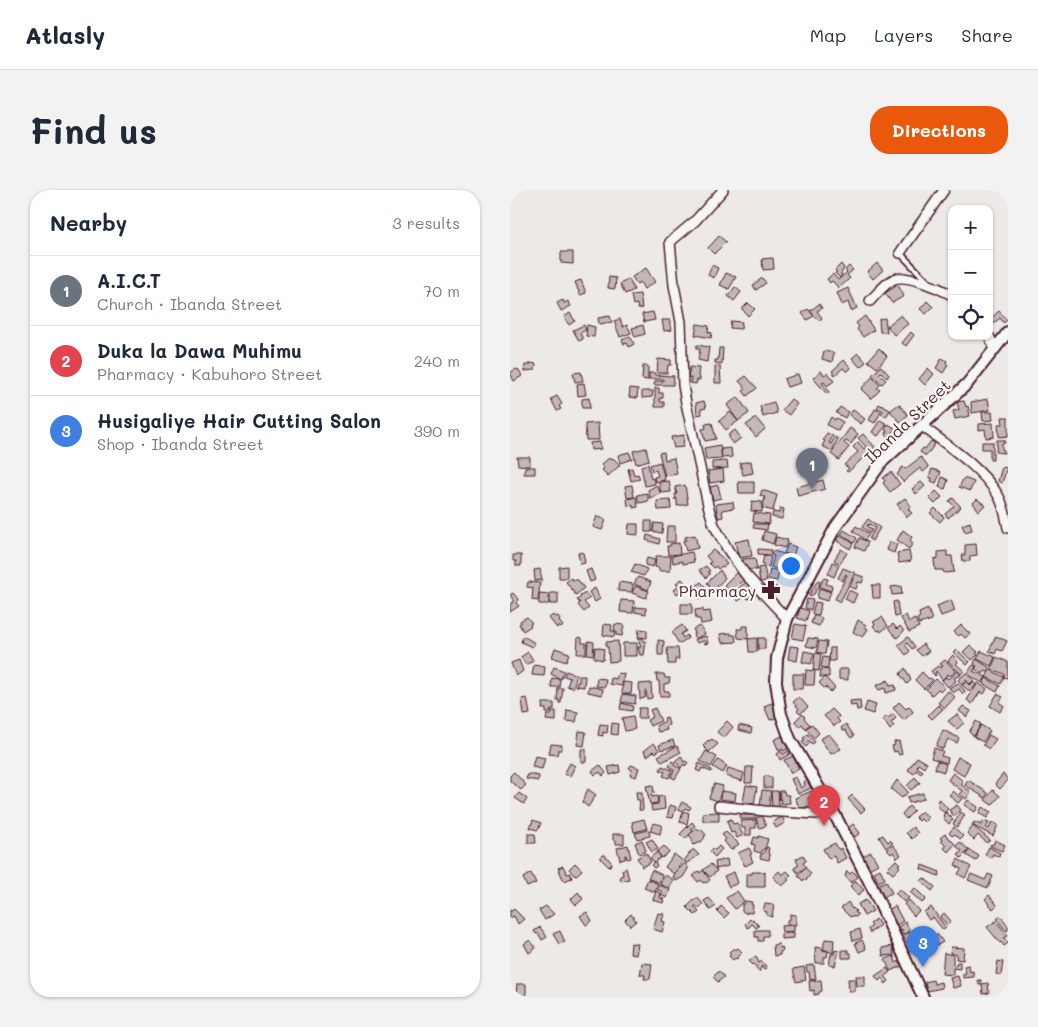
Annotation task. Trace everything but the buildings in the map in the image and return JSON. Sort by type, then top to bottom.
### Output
[{"type":"street","points":[[723,190],[695,222],[670,242],[676,302],[681,322],[683,385],[708,506],[714,525],[728,550],[745,574],[786,619]]},
{"type":"street","points":[[900,253],[944,190]]},
{"type":"street","points":[[870,301],[893,280],[901,278],[932,286],[948,293]]},
{"type":"street","name":"Ibanda Street","points":[[923,997],[890,924],[835,815],[790,739],[781,714],[776,682],[777,658],[786,619],[834,528],[882,462],[967,384],[1008,332]]},
{"type":"street","points":[[991,340],[995,349]]},
{"type":"street","points":[[922,426],[974,467],[990,484],[999,496],[1008,528]]},
{"type":"street","points":[[719,806],[835,815]]},
{"type":"lane","points":[[900,253],[932,286]]},
{"type":"place","name":"A.I.C.T","points":[[812,489]]},
{"type":"place","name":"Pharmacy","points":[[771,590]]},
{"type":"place","name":"Duka la Dawa Muhimu","points":[[824,826]]},
{"type":"place","name":"Husigaliye Hair Cutting Salon","points":[[923,967]]}]
